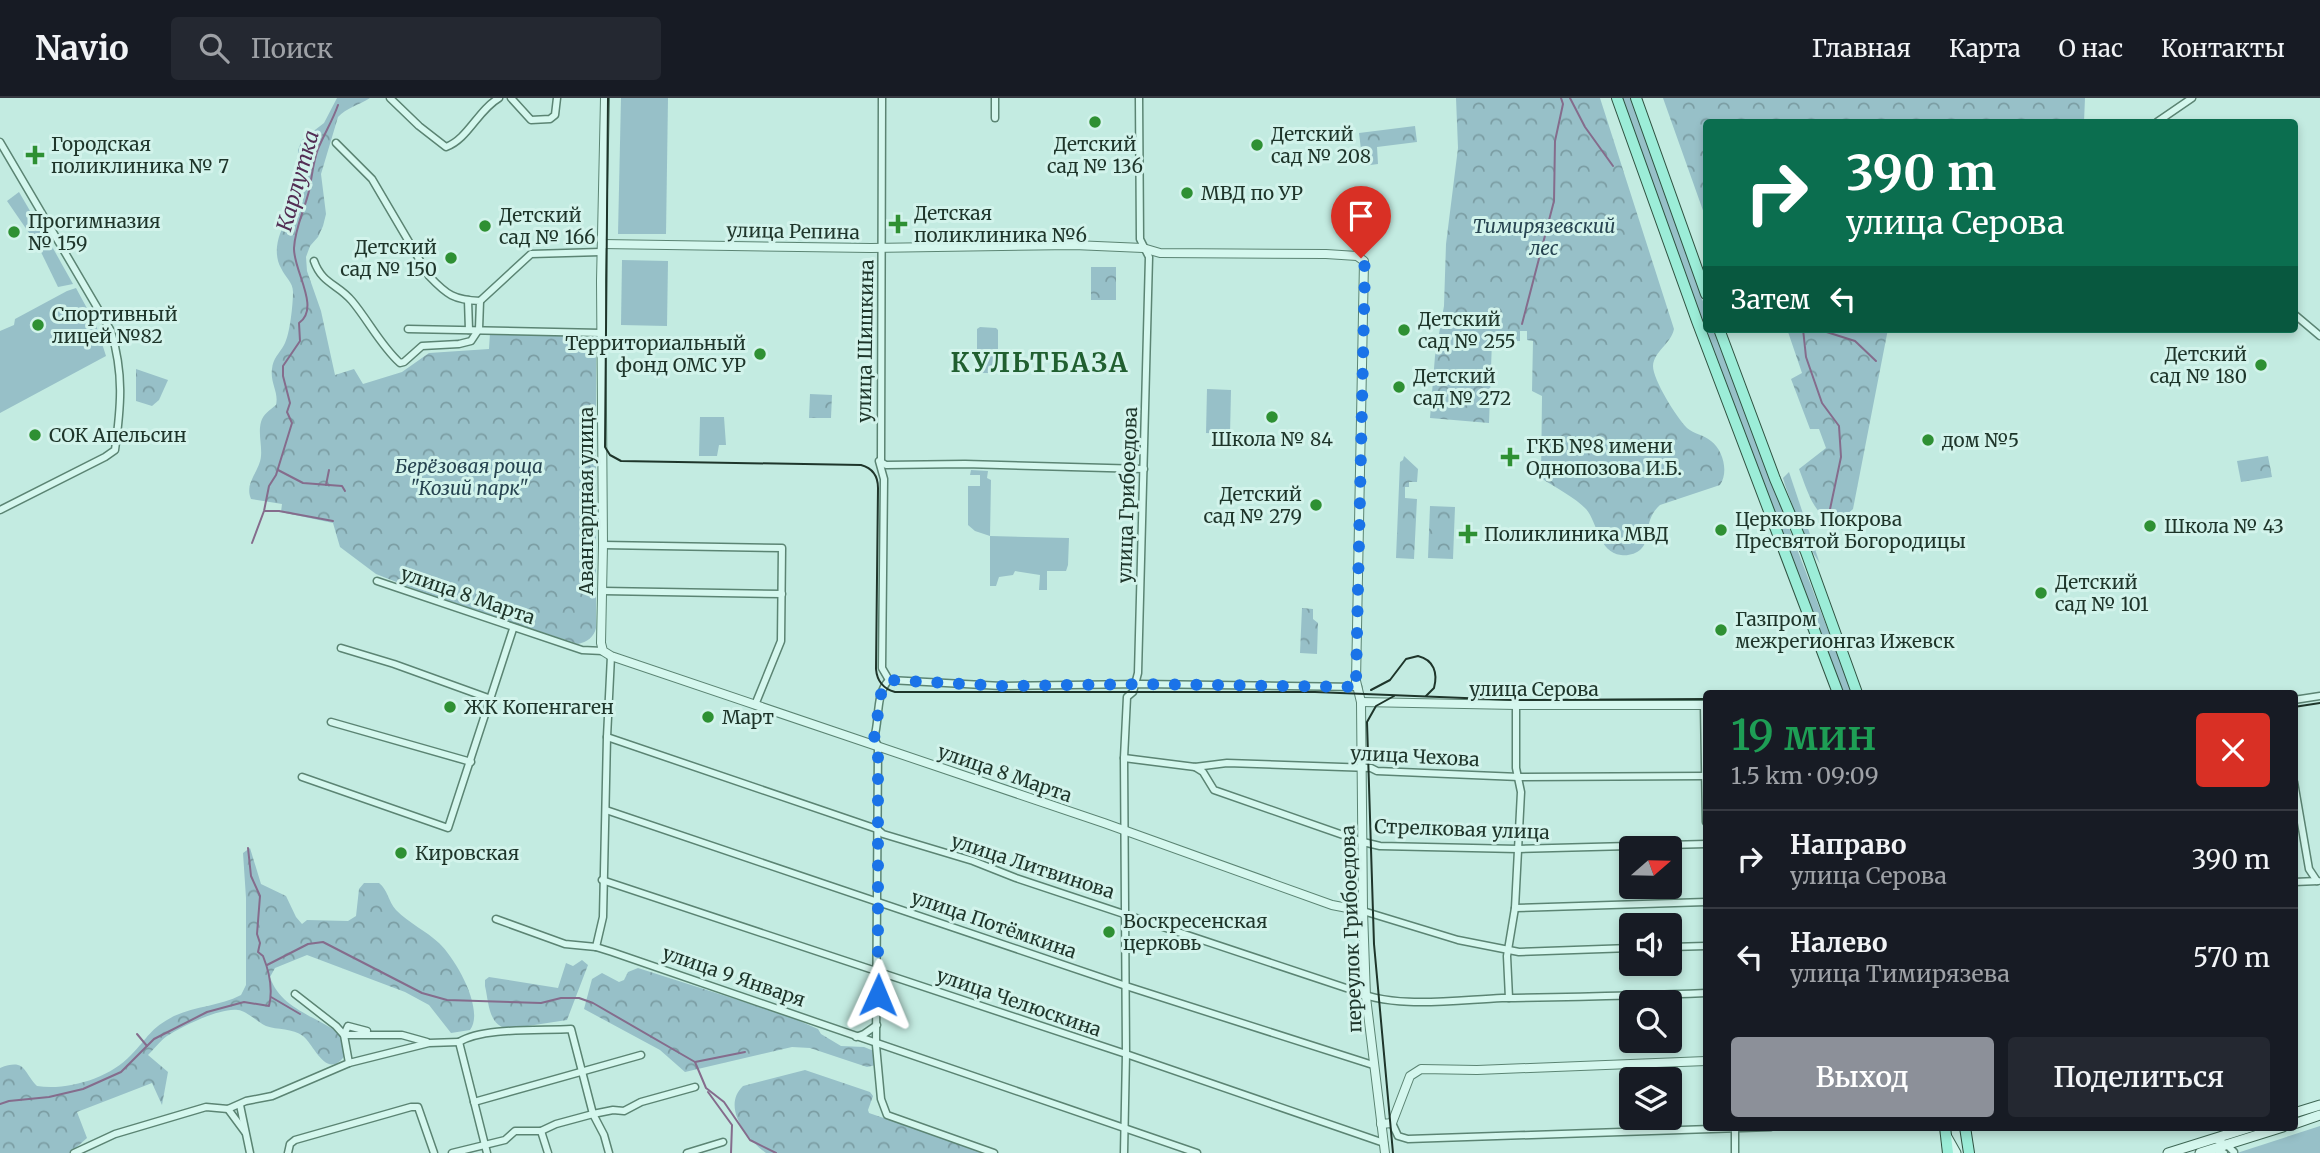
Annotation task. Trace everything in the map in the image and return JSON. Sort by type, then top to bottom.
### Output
[{"type":"main road","points":[[1617,98],[1697,321],[1837,690]]},
{"type":"main road","points":[[1636,98],[1703,286]]},
{"type":"main road","points":[[1720,333],[1806,552],[1856,690]]},
{"type":"main road","points":[[2298,1112],[2320,1105]]},
{"type":"main road","points":[[2298,1123],[2320,1115]]},
{"type":"main road","points":[[1945,1131],[1948,1153]]},
{"type":"main road","points":[[1945,1131],[1956,1153]]},
{"type":"main road","points":[[1946,1131],[1949,1136],[1961,1135],[1964,1131]]},
{"type":"main road","points":[[1965,1131],[1969,1153]]},
{"type":"main road","points":[[1966,1131],[1976,1153]]},
{"type":"main road","points":[[2215,1144],[2229,1151],[2237,1137],[2246,1131]]},
{"type":"main road","points":[[2168,1153],[2265,1131]]},
{"type":"main road","points":[[2200,1153],[2215,1144]]},
{"type":"street","points":[[390,98],[442,146],[450,147],[497,98]]},
{"type":"street","points":[[511,98],[531,120],[550,120],[555,115],[556,98]]},
{"type":"street","name":"Авангардная улица","points":[[596,947],[603,917],[607,737],[601,333],[604,98]]},
{"type":"street","name":"улица Шишкина","points":[[882,98],[879,458],[884,479],[883,668],[889,680]]},
{"type":"street","points":[[995,98],[995,118]]},
{"type":"street","name":"улица Грибоедова","points":[[1134,685],[1138,673],[1149,257],[1140,239],[1139,98]]},
{"type":"street","points":[[2161,119],[2192,98]]},
{"type":"street","points":[[0,142],[111,331],[119,357],[121,376],[115,450],[0,510]]},
{"type":"street","points":[[336,143],[372,179],[429,276],[457,299],[480,300],[531,254],[602,248]]},
{"type":"street","name":"улица Репина","points":[[602,248],[1074,245],[1143,248],[1160,253],[1293,253],[1361,258]]},
{"type":"street","name":"переулок Грибоедова","points":[[1361,258],[1365,267],[1356,681],[1361,702],[1363,894],[1354,909],[1363,924],[1366,997],[1385,1148]]},
{"type":"street","points":[[314,261],[326,282],[352,300],[397,360],[404,362],[422,346],[471,341],[479,329],[480,300]]},
{"type":"street","points":[[468,300],[468,330]]},
{"type":"street","points":[[2298,317],[2320,336]]},
{"type":"street","points":[[408,329],[601,333]]},
{"type":"street","points":[[879,458],[886,465],[965,464],[1144,470]]},
{"type":"street","points":[[603,545],[782,548],[781,641],[755,705]]},
{"type":"street","name":"улица 8 Марта","points":[[377,581],[513,629],[582,650],[607,654],[708,687],[1332,905],[1458,940],[1519,952],[1619,948]]},
{"type":"street","points":[[603,591],[782,594]]},
{"type":"street","points":[[302,777],[448,828],[513,629]]},
{"type":"street","points":[[341,648],[491,699]]},
{"type":"street","points":[[994,1153],[887,1115],[881,1099],[877,1045],[878,746],[874,738],[879,725],[881,690],[889,680],[1002,686],[1358,687]]},
{"type":"street","points":[[1124,1153],[1124,758],[1127,697],[1133,692],[1134,685]]},
{"type":"street","points":[[2298,699],[2320,696]]},
{"type":"street","name":"улица Серова","points":[[1361,702],[1703,705]]},
{"type":"street","points":[[1509,998],[1507,956],[1515,908],[1521,792],[1516,768],[1516,705]]},
{"type":"street","points":[[331,722],[471,762]]},
{"type":"street","name":"улица Литвинова","points":[[607,737],[877,829],[883,834],[973,861],[1366,997],[1407,1001],[1703,993]]},
{"type":"street","name":"улица Чехова","points":[[1124,758],[1195,767],[1227,763],[1518,778],[1703,776]]},
{"type":"street","name":"Стрелковая улица","points":[[1195,767],[1203,772],[1214,790],[1380,846],[1518,849],[1703,844]]},
{"type":"street","points":[[2298,805],[2309,869],[2319,881]]},
{"type":"street","name":"улица Потёмкина","points":[[606,810],[1126,986],[1373,1065]]},
{"type":"street","name":"улица Челюскина","points":[[602,880],[1126,1054],[1385,1148]]},
{"type":"street","points":[[2298,883],[2319,881]]},
{"type":"street","points":[[1354,909],[1363,894]]},
{"type":"street","points":[[1515,908],[1703,902]]},
{"type":"street","name":"улица 9 Января","points":[[496,919],[565,944],[596,947],[1197,1153]]},
{"type":"street","points":[[1682,947],[1703,946]]},
{"type":"street","points":[[295,994],[344,1035],[349,1063]]},
{"type":"street","points":[[856,1037],[877,1025]]},
{"type":"street","points":[[74,1153],[115,1134],[206,1107],[228,1109],[246,1101],[288,1090],[349,1063],[429,1043],[459,1042],[467,1037],[501,1032],[571,1029],[593,1114],[604,1135],[609,1153]]},
{"type":"street","points":[[344,1035],[402,1035],[429,1043]]},
{"type":"street","points":[[459,1042],[486,1149]]},
{"type":"street","points":[[474,1102],[641,1055]]},
{"type":"street","points":[[1703,1061],[1477,1070],[1421,1069],[1410,1076],[1392,1123],[1398,1136],[1408,1139],[1703,1129]]},
{"type":"street","points":[[452,1153],[486,1149],[505,1140],[515,1131],[541,1131],[593,1114],[624,1111],[641,1102],[695,1087]]},
{"type":"street","points":[[240,1105],[250,1153]]},
{"type":"street","points":[[288,1153],[290,1144],[295,1140],[418,1107],[434,1153]]},
{"type":"street","points":[[228,1109],[246,1133]]},
{"type":"street","points":[[1381,1124],[1392,1123]]},
{"type":"street","points":[[541,1131],[548,1153]]},
{"type":"street","points":[[1735,1131],[1735,1153]]},
{"type":"street","points":[[687,1153],[723,1142]]},
{"type":"green space","name":"Берёзовая роща \"Козий парк\"","points":[[337,98],[370,98],[338,117],[321,174],[326,214],[318,237],[310,246],[306,257],[307,271],[321,311],[335,375],[354,369],[363,384],[402,372],[429,353],[489,349],[490,333],[596,336],[596,628],[592,636],[584,642],[578,644],[376,574],[340,547],[333,523],[281,512],[282,504],[251,499],[249,488],[261,456],[261,422],[265,414],[276,405],[273,365],[286,340],[292,311],[293,288],[278,262],[278,242],[288,217],[303,202],[304,176],[298,150],[302,140],[324,123]]},
{"type":"green space","points":[[621,98],[668,98],[666,234],[618,234]]},
{"type":"green space","name":"Тимирязевский лес","points":[[1456,98],[1600,98],[1674,329],[1654,361],[1654,372],[1677,416],[1687,428],[1715,445],[1724,468],[1720,485],[1660,505],[1651,517],[1644,545],[1639,551],[1629,555],[1613,553],[1608,549],[1586,509],[1541,478],[1542,396],[1532,391],[1533,341],[1527,340],[1527,331],[1520,331],[1520,341],[1492,341],[1489,423],[1430,418],[1435,356],[1444,306],[1446,244],[1458,148]]},
{"type":"green space","points":[[1622,98],[1631,98],[1703,302],[1703,322]]},
{"type":"green space","points":[[1663,98],[2085,98],[2084,119],[1703,119],[1703,211]]},
{"type":"green space","points":[[1415,126],[1417,142],[1377,147],[1378,164],[1363,166],[1359,133]]},
{"type":"green space","points":[[19,192],[47,240],[38,246],[7,201]]},
{"type":"green space","points":[[50,243],[73,284],[58,287],[40,250]]},
{"type":"green space","points":[[622,260],[668,261],[667,326],[621,325]]},
{"type":"green space","points":[[1091,267],[1116,267],[1116,300],[1091,300]]},
{"type":"green space","name":"Спортивный лицей №82","points":[[76,288],[96,325],[106,356],[0,413],[0,331],[14,325],[15,319]]},
{"type":"green space","points":[[980,327],[998,330],[996,373],[977,371],[977,329]]},
{"type":"green space","points":[[1707,333],[1715,333],[1851,690],[1842,690]]},
{"type":"green space","points":[[1788,333],[1887,333],[1853,509],[1842,517],[1832,519],[1817,509],[1799,469],[1826,448],[1819,429],[1810,429],[1791,379],[1802,373]]},
{"type":"green space","points":[[136,369],[168,380],[159,400],[152,406],[136,401]]},
{"type":"green space","points":[[1207,389],[1231,390],[1230,434],[1206,433]]},
{"type":"green space","points":[[810,394],[832,395],[831,418],[809,418]]},
{"type":"green space","points":[[700,417],[724,417],[726,445],[719,445],[717,456],[699,456]]},
{"type":"green space","points":[[1404,456],[1418,469],[1417,482],[1409,482],[1409,487],[1405,487],[1405,498],[1417,499],[1414,559],[1396,558],[1400,462]]},
{"type":"green space","points":[[2268,456],[2272,477],[2241,482],[2237,461]]},
{"type":"green space","points":[[971,470],[988,471],[987,478],[991,480],[990,536],[975,531],[968,525],[968,486],[980,486],[980,475],[970,475]]},
{"type":"green space","points":[[1789,472],[1820,564],[1805,540],[1785,485],[1783,478]]},
{"type":"green space","points":[[1430,506],[1455,507],[1453,559],[1428,558]]},
{"type":"green space","points":[[990,536],[1069,538],[1066,571],[1047,571],[1047,590],[1039,590],[1040,575],[1015,571],[1013,575],[999,577],[996,586],[990,586]]},
{"type":"green space","points":[[1302,608],[1313,609],[1313,619],[1318,623],[1317,654],[1300,653]]},
{"type":"green space","points":[[250,848],[261,884],[286,896],[302,924],[307,920],[348,921],[356,916],[359,889],[364,883],[379,883],[396,910],[439,943],[460,972],[474,1010],[474,1021],[470,1030],[451,1033],[429,1005],[405,992],[307,955],[275,968],[270,977],[275,988],[290,1004],[330,1027],[344,1039],[346,1054],[339,1062],[327,1063],[299,1033],[266,1026],[241,1011],[222,1012],[201,1018],[173,1032],[148,1055],[168,1072],[162,1105],[152,1083],[77,1112],[87,1138],[70,1153],[0,1153],[0,1068],[8,1065],[19,1066],[37,1086],[61,1086],[87,1081],[122,1063],[154,1029],[174,1016],[241,995],[246,985],[243,853]]},
{"type":"green space","points":[[582,960],[588,965],[567,1020],[508,1029],[501,1027],[493,1018],[485,986],[485,980],[489,977],[558,988],[566,963],[573,966]]},
{"type":"green space","points":[[638,968],[788,1016],[818,1029],[821,1034],[841,1046],[864,1047],[874,1051],[876,1065],[867,1067],[810,1048],[792,1047],[685,1072],[660,1050],[584,1009],[592,979],[602,973],[619,982],[624,980],[628,972]]},
{"type":"green space","points":[[805,1070],[870,1092],[873,1096],[869,1113],[986,1153],[766,1153],[751,1140],[739,1122],[735,1103],[737,1094],[743,1086]]},
{"type":"green space","points":[[2320,1126],[2320,1153],[2237,1153]]},
{"type":"waterway","points":[[1522,324],[1554,201],[1555,141],[1563,104],[1561,98]]},
{"type":"waterway","points":[[1570,98],[1585,127],[1613,166]]},
{"type":"waterway","name":"Карлутка","points":[[252,543],[292,423],[287,412],[290,403],[283,366],[300,341],[299,323],[307,308],[307,298],[295,257],[296,233],[309,191],[316,154],[338,105]]},
{"type":"waterway","points":[[1803,333],[1806,357],[1822,403],[1839,426],[1841,457],[1829,514]]},
{"type":"waterway","points":[[1830,333],[1855,341],[1876,361]]},
{"type":"waterway","points":[[278,470],[303,483],[342,486],[345,491]]},
{"type":"waterway","points":[[326,485],[329,470]]},
{"type":"waterway","points":[[265,511],[333,521]]},
{"type":"waterway","name":"Карлутка","points":[[0,1104],[83,1089],[121,1072],[154,1039],[207,1012],[244,1002],[269,1006],[269,974],[263,956],[258,952],[260,896],[251,876],[248,848]]},
{"type":"waterway","points":[[267,965],[308,944],[323,942],[422,993],[447,1000],[541,1003],[561,998],[579,998],[593,1003],[695,1062],[706,1088],[724,1102],[750,1140],[776,1153]]},
{"type":"waterway","points":[[271,997],[300,1014]]},
{"type":"waterway","points":[[137,1034],[147,1046]]},
{"type":"waterway","points":[[695,1062],[745,1052]]},
{"type":"waterway","points":[[708,1092],[732,1125],[731,1153]]},
{"type":"tram line","points":[[608,98],[605,447],[610,455],[621,461],[861,465],[871,470],[876,476],[878,488],[876,669],[880,681],[888,689],[895,692],[1315,692],[1514,700],[1703,699]]},
{"type":"tram line","points":[[1371,690],[1390,680],[1406,659],[1418,656],[1428,661],[1435,672],[1434,688],[1426,696]]},
{"type":"tram line","points":[[1393,1153],[1374,944],[1367,722],[1376,706],[1394,696]]},
{"type":"tram line","points":[[2298,706],[2320,703]]},
{"type":"place","name":"Детский сад № 136","points":[[1095,122]]},
{"type":"place","name":"Детский сад № 208","points":[[1257,145]]},
{"type":"place","name":"Городская поликлиника № 7","points":[[35,155]]},
{"type":"place","name":"МВД по УР","points":[[1187,193]]},
{"type":"place","name":"Детская поликлиника №6","points":[[898,224]]},
{"type":"place","name":"Детский сад № 166","points":[[485,226]]},
{"type":"place","name":"Прогимназия № 159","points":[[14,232]]},
{"type":"place","name":"Детский сад № 150","points":[[451,258]]},
{"type":"place","name":"Спортивный лицей №82","points":[[38,325]]},
{"type":"place","name":"Детский сад № 255","points":[[1404,330]]},
{"type":"place","name":"Территориальный фонд ОМС УР","points":[[760,354]]},
{"type":"place","name":"Детский сад № 180","points":[[2261,365]]},
{"type":"place","name":"Детский сад № 272","points":[[1399,387]]},
{"type":"place","name":"Школа № 84","points":[[1272,417]]},
{"type":"place","name":"СОК Апельсин","points":[[35,435]]},
{"type":"place","name":"дом №5","points":[[1928,440]]},
{"type":"place","name":"ГКБ №8 имени Однопозова И.Б.","points":[[1510,457]]},
{"type":"place","name":"Детский сад № 279","points":[[1316,505]]},
{"type":"place","name":"Школа № 43","points":[[2150,526]]},
{"type":"place","name":"Церковь Покрова Пресвятой Богородицы","points":[[1721,530]]},
{"type":"place","name":"Поликлиника МВД","points":[[1468,534]]},
{"type":"place","name":"Детский сад № 101","points":[[2041,593]]},
{"type":"place","name":"Газпром межрегионгаз Ижевск","points":[[1721,630]]},
{"type":"place","name":"ЖК Копенгаген","points":[[450,707]]},
{"type":"place","name":"Март","points":[[708,717]]},
{"type":"place","name":"Кировская","points":[[401,853]]},
{"type":"place","name":"Воскресенская церковь","points":[[1109,932]]},
{"type":"district","name":"КУЛЬТБАЗА","points":[[1040,363]]},
{"type":"route","points":[[878,995],[878,746],[874,738],[879,725],[881,690],[889,680],[1002,686],[1141,684],[1358,687],[1357,582],[1365,267],[1361,258]]}]
